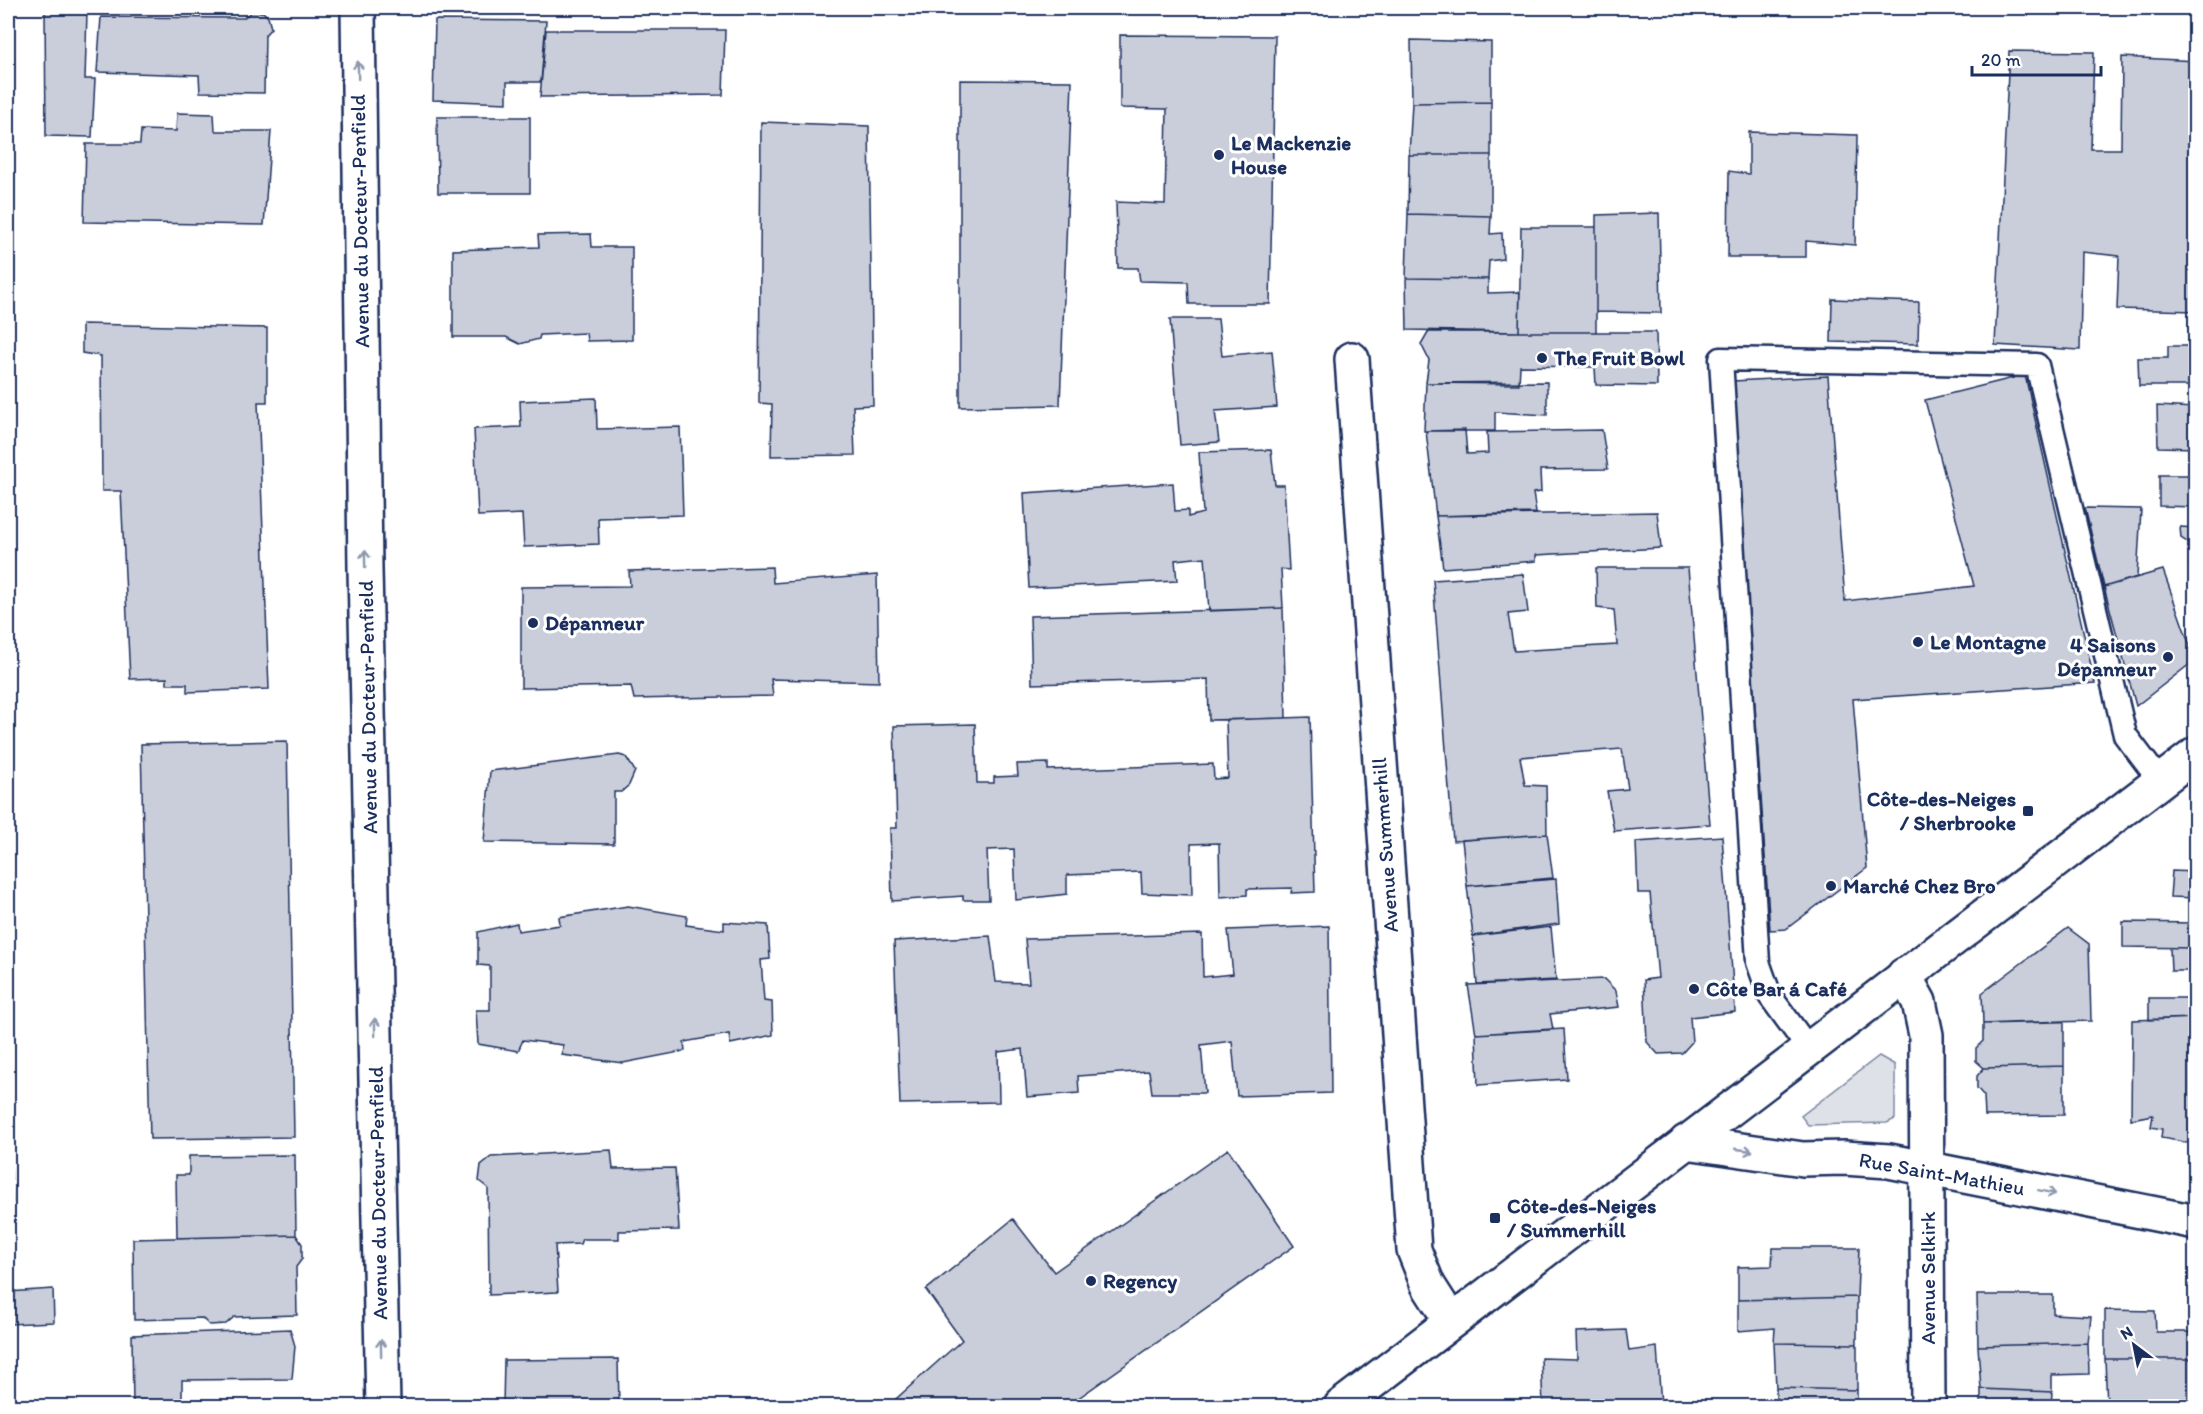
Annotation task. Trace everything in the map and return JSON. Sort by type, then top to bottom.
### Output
[{"type":"main road","name":"Avenue du Docteur-Penfield","points":[[358,8],[368,752],[383,1407]]},
{"type":"main road","name":"Avenue Summerhill","points":[[1352,359],[1414,1250],[1428,1285],[1451,1321]]},
{"type":"main road","points":[[1341,1407],[1808,1048],[2196,754]]},
{"type":"main road","name":"Avenue Selkirk","points":[[1904,975],[1919,1002],[1925,1024],[1928,1168],[1928,1407]]},
{"type":"main road","name":"Rue Saint-Mathieu","points":[[1686,1142],[1803,1159],[1866,1158],[1928,1168],[2196,1222]]},
{"type":"lane","points":[[1808,1048],[1770,996],[1761,975],[1756,948],[1721,359],[2037,365],[2126,735],[2160,781]]},
{"type":"shaded area","points":[[1879,1056],[1895,1065],[1895,1119],[1887,1123],[1808,1125],[1801,1116]]},
{"type":"building","points":[[45,11],[87,12],[85,79],[95,79],[92,137],[46,136]]},
{"type":"building","points":[[252,12],[263,12],[268,17],[271,28],[265,35],[264,93],[200,92],[199,75],[97,72],[101,17],[243,18]]},
{"type":"building","points":[[435,20],[546,21],[541,82],[507,82],[507,103],[433,100]]},
{"type":"building","points":[[546,30],[725,30],[723,95],[540,97]]},
{"type":"building","name":"Le Mackenzie House","points":[[1120,35],[1275,36],[1270,304],[1189,304],[1188,282],[1140,281],[1138,268],[1118,268],[1116,202],[1165,204],[1167,109],[1120,108]]},
{"type":"building","points":[[1411,40],[1491,42],[1491,102],[1412,103]]},
{"type":"building","points":[[2009,51],[2094,52],[2091,149],[2121,149],[2122,57],[2196,61],[2196,311],[2117,309],[2119,256],[2082,252],[2080,350],[1995,345]]},
{"type":"building","points":[[960,80],[1072,81],[1060,405],[960,407]]},
{"type":"building","points":[[1491,102],[1491,155],[1409,155],[1412,103]]},
{"type":"building","points":[[177,113],[214,114],[215,131],[271,131],[264,225],[84,222],[86,144],[140,144],[141,130],[176,131]]},
{"type":"building","points":[[437,117],[530,117],[530,193],[438,193]]},
{"type":"building","points":[[761,122],[869,126],[873,405],[853,406],[855,455],[771,456],[772,404],[759,403]]},
{"type":"building","points":[[1749,132],[1857,135],[1855,245],[1806,241],[1806,257],[1728,257],[1729,171],[1749,174]]},
{"type":"building","points":[[1409,155],[1491,155],[1491,216],[1408,214]]},
{"type":"building","points":[[1659,213],[1661,313],[1596,312],[1596,215]]},
{"type":"building","points":[[1408,214],[1491,216],[1490,234],[1502,233],[1503,259],[1489,261],[1488,279],[1406,278]]},
{"type":"building","points":[[1521,227],[1596,227],[1596,332],[1519,332]]},
{"type":"building","points":[[591,234],[592,247],[632,247],[632,340],[587,341],[586,333],[540,335],[539,339],[520,344],[506,337],[453,337],[453,250],[539,247],[538,235]]},
{"type":"building","points":[[1406,278],[1488,279],[1488,293],[1520,292],[1519,332],[1407,330]]},
{"type":"building","points":[[1832,299],[1919,302],[1918,344],[1831,342]]},
{"type":"building","points":[[1170,319],[1218,319],[1222,356],[1272,351],[1277,407],[1215,411],[1219,442],[1180,445]]},
{"type":"building","points":[[82,324],[267,328],[267,402],[258,402],[269,689],[187,692],[187,684],[167,684],[167,678],[130,679],[121,491],[102,491],[101,356],[82,353]]},
{"type":"building","name":"The Fruit Bowl","points":[[1428,332],[1656,332],[1657,386],[1596,385],[1595,367],[1520,366],[1519,384],[1426,383],[1429,360],[1421,344]]},
{"type":"building","points":[[2168,346],[2196,346],[2196,386],[2139,386],[2138,358],[2168,358]]},
{"type":"building","name":"Le Montagne","points":[[2025,375],[2095,683],[1853,699],[1867,868],[1786,929],[1770,930],[1733,381],[1828,376],[1845,601],[1974,586],[1925,400]]},
{"type":"building","points":[[1547,382],[1547,415],[1495,412],[1495,431],[1424,431],[1426,383]]},
{"type":"building","points":[[2193,386],[2196,386],[2196,448],[2158,447],[2157,406],[2195,408]]},
{"type":"building","points":[[596,398],[597,429],[680,427],[683,515],[598,518],[599,544],[524,547],[522,514],[478,516],[474,429],[521,427],[520,401]]},
{"type":"building","points":[[1465,430],[1467,454],[1488,453],[1487,432],[1602,430],[1608,469],[1540,470],[1541,492],[1533,493],[1536,513],[1436,516],[1426,431]]},
{"type":"building","points":[[1271,450],[1275,485],[1284,485],[1289,570],[1281,569],[1283,608],[1209,611],[1205,557],[1175,560],[1177,581],[1029,588],[1024,493],[1173,483],[1175,511],[1188,510],[1188,517],[1203,513],[1199,452]]},
{"type":"building","points":[[2196,472],[2196,507],[2159,506],[2159,475],[2195,475]]},
{"type":"building","points":[[2085,508],[2141,509],[2137,577],[2104,587]]},
{"type":"building","points":[[1657,512],[1661,548],[1536,555],[1536,561],[1443,568],[1436,516]]},
{"type":"building","points":[[2180,527],[2196,528],[2196,572],[2189,566],[2190,544],[2181,538]]},
{"type":"building","points":[[772,567],[773,583],[877,575],[879,682],[771,679],[773,696],[634,699],[631,686],[521,688],[521,587],[630,586],[629,571]]},
{"type":"building","points":[[1596,568],[1688,568],[1710,824],[1614,831],[1607,791],[1628,789],[1622,749],[1520,757],[1525,785],[1546,786],[1547,834],[1453,841],[1433,580],[1523,574],[1528,612],[1508,614],[1514,651],[1617,645],[1614,610],[1597,608]]},
{"type":"building","points":[[2163,570],[2195,660],[2136,706],[2104,587]]},
{"type":"building","points":[[1283,608],[1286,718],[1209,720],[1208,679],[1032,684],[1030,616]]},
{"type":"building","points":[[1310,717],[1315,892],[1291,893],[1292,888],[1247,889],[1247,895],[1220,897],[1219,843],[1191,844],[1192,895],[1142,893],[1141,872],[1067,875],[1067,894],[1016,900],[1014,849],[987,850],[989,900],[963,900],[963,896],[892,901],[890,828],[897,828],[894,726],[975,724],[977,783],[994,783],[994,777],[1018,776],[1017,764],[1048,763],[1048,770],[1213,764],[1214,779],[1228,778],[1226,720]]},
{"type":"building","points":[[287,741],[294,1137],[150,1139],[141,744]]},
{"type":"building","points":[[619,755],[626,757],[635,771],[629,785],[621,792],[614,792],[614,844],[484,842],[490,771]]},
{"type":"building","points":[[1547,834],[1553,878],[1467,886],[1462,840]]},
{"type":"building","points":[[1722,836],[1735,1012],[1690,1017],[1692,1042],[1682,1053],[1658,1054],[1647,1042],[1644,980],[1658,978],[1650,893],[1638,893],[1636,842]]},
{"type":"building","points":[[2172,871],[2196,872],[2196,898],[2170,897]]},
{"type":"building","points":[[1556,879],[1559,924],[1473,936],[1467,886]]},
{"type":"building","points":[[628,906],[687,916],[686,925],[724,930],[724,922],[768,925],[770,959],[761,960],[764,1001],[772,1002],[773,1035],[730,1044],[729,1034],[684,1042],[685,1051],[623,1063],[562,1055],[563,1045],[523,1040],[518,1051],[478,1044],[476,1010],[490,1010],[490,966],[478,965],[478,932],[517,923],[518,931],[560,925],[559,917]]},
{"type":"building","points":[[2123,922],[2196,923],[2196,948],[2123,947]]},
{"type":"building","points":[[1329,926],[1331,1093],[1237,1096],[1232,1041],[1201,1045],[1205,1093],[1152,1093],[1149,1071],[1078,1076],[1079,1093],[1027,1097],[1023,1049],[998,1052],[999,1102],[900,1104],[894,941],[990,936],[996,982],[1029,983],[1025,939],[1202,934],[1203,977],[1233,974],[1228,930]]},
{"type":"building","points":[[1551,927],[1556,980],[1477,984],[1473,936]]},
{"type":"building","points":[[2068,928],[2089,944],[2091,1021],[1983,1024],[1982,993]]},
{"type":"building","points":[[2170,948],[2196,948],[2196,971],[2171,971]]},
{"type":"building","points":[[1604,979],[1616,991],[1619,1007],[1550,1014],[1553,1029],[1476,1034],[1468,985]]},
{"type":"building","points":[[2149,998],[2196,998],[2196,1018],[2149,1020]]},
{"type":"building","points":[[2196,1018],[2196,1144],[2161,1138],[2162,1129],[2151,1127],[2153,1115],[2131,1119],[2132,1020]]},
{"type":"building","points":[[2064,1021],[2064,1066],[1984,1068],[1976,1061],[1976,1048],[1983,1041],[1983,1024]]},
{"type":"building","points":[[1564,1029],[1567,1079],[1478,1085],[1476,1034]]},
{"type":"building","points":[[2064,1066],[2064,1115],[1985,1116],[1984,1096],[1977,1088],[1977,1076],[1984,1068]]},
{"type":"building","points":[[9,1137],[12,1202],[8,1202]]},
{"type":"building","name":"Regency","points":[[1228,1149],[1294,1246],[1067,1406],[888,1406],[962,1340],[926,1290],[1013,1219],[1054,1272]]},
{"type":"building","points":[[611,1150],[613,1169],[675,1168],[679,1230],[619,1231],[619,1239],[582,1239],[580,1244],[555,1245],[558,1292],[489,1295],[488,1188],[479,1181],[481,1165],[491,1157]]},
{"type":"building","points":[[295,1155],[296,1235],[177,1238],[176,1175],[189,1175],[189,1156]]},
{"type":"building","points":[[296,1235],[302,1244],[302,1259],[296,1267],[297,1315],[234,1317],[226,1324],[209,1325],[202,1318],[134,1320],[133,1239]]},
{"type":"building","points":[[1773,1248],[1859,1248],[1857,1297],[1738,1300],[1738,1267],[1772,1266]]},
{"type":"building","points":[[53,1289],[54,1322],[8,1324],[8,1292]]},
{"type":"building","points":[[1977,1295],[2053,1295],[2053,1314],[2091,1316],[2088,1343],[1978,1346]]},
{"type":"building","points":[[1857,1297],[1857,1344],[1774,1343],[1775,1328],[1738,1331],[1738,1300]]},
{"type":"building","points":[[2105,1310],[2155,1311],[2156,1332],[2196,1332],[2196,1359],[2105,1359]]},
{"type":"building","points":[[290,1329],[295,1346],[292,1379],[182,1380],[182,1400],[170,1400],[171,1406],[133,1406],[132,1335]]},
{"type":"building","points":[[1626,1330],[1629,1351],[1657,1347],[1661,1406],[1543,1406],[1541,1358],[1577,1359],[1576,1332]]},
{"type":"building","points":[[1774,1343],[1857,1344],[1857,1390],[1776,1388]]},
{"type":"building","points":[[2088,1343],[2089,1374],[2052,1375],[2052,1392],[1981,1389],[1978,1346]]},
{"type":"building","points":[[618,1359],[619,1406],[503,1406],[504,1360]]},
{"type":"building","points":[[2105,1359],[2196,1359],[2196,1406],[2107,1406]]},
{"type":"building","points":[[1776,1388],[1857,1390],[1857,1406],[1776,1406]]},
{"type":"building","points":[[1981,1389],[2052,1392],[2051,1406],[1981,1406]]},
{"type":"building","points":[[292,1402],[292,1406],[222,1406]]},
{"type":"place","name":"Le Mackenzie House","points":[[1219,155]]},
{"type":"place","name":"The Fruit Bowl","points":[[1542,358]]},
{"type":"place","name":"Dépanneur","points":[[533,623]]},
{"type":"place","name":"Le Montagne","points":[[1918,642]]},
{"type":"place","name":"4 Saisons Dépanneur","points":[[2168,657]]},
{"type":"place","name":"Côte-des-Neiges / Sherbrooke","points":[[2028,811]]},
{"type":"place","name":"Marché Chez Bro","points":[[1831,886]]},
{"type":"place","name":"Côte Bar á Café","points":[[1694,989]]},
{"type":"place","name":"Côte-des-Neiges / Summerhill","points":[[1495,1218]]},
{"type":"place","name":"Regency","points":[[1091,1281]]}]
